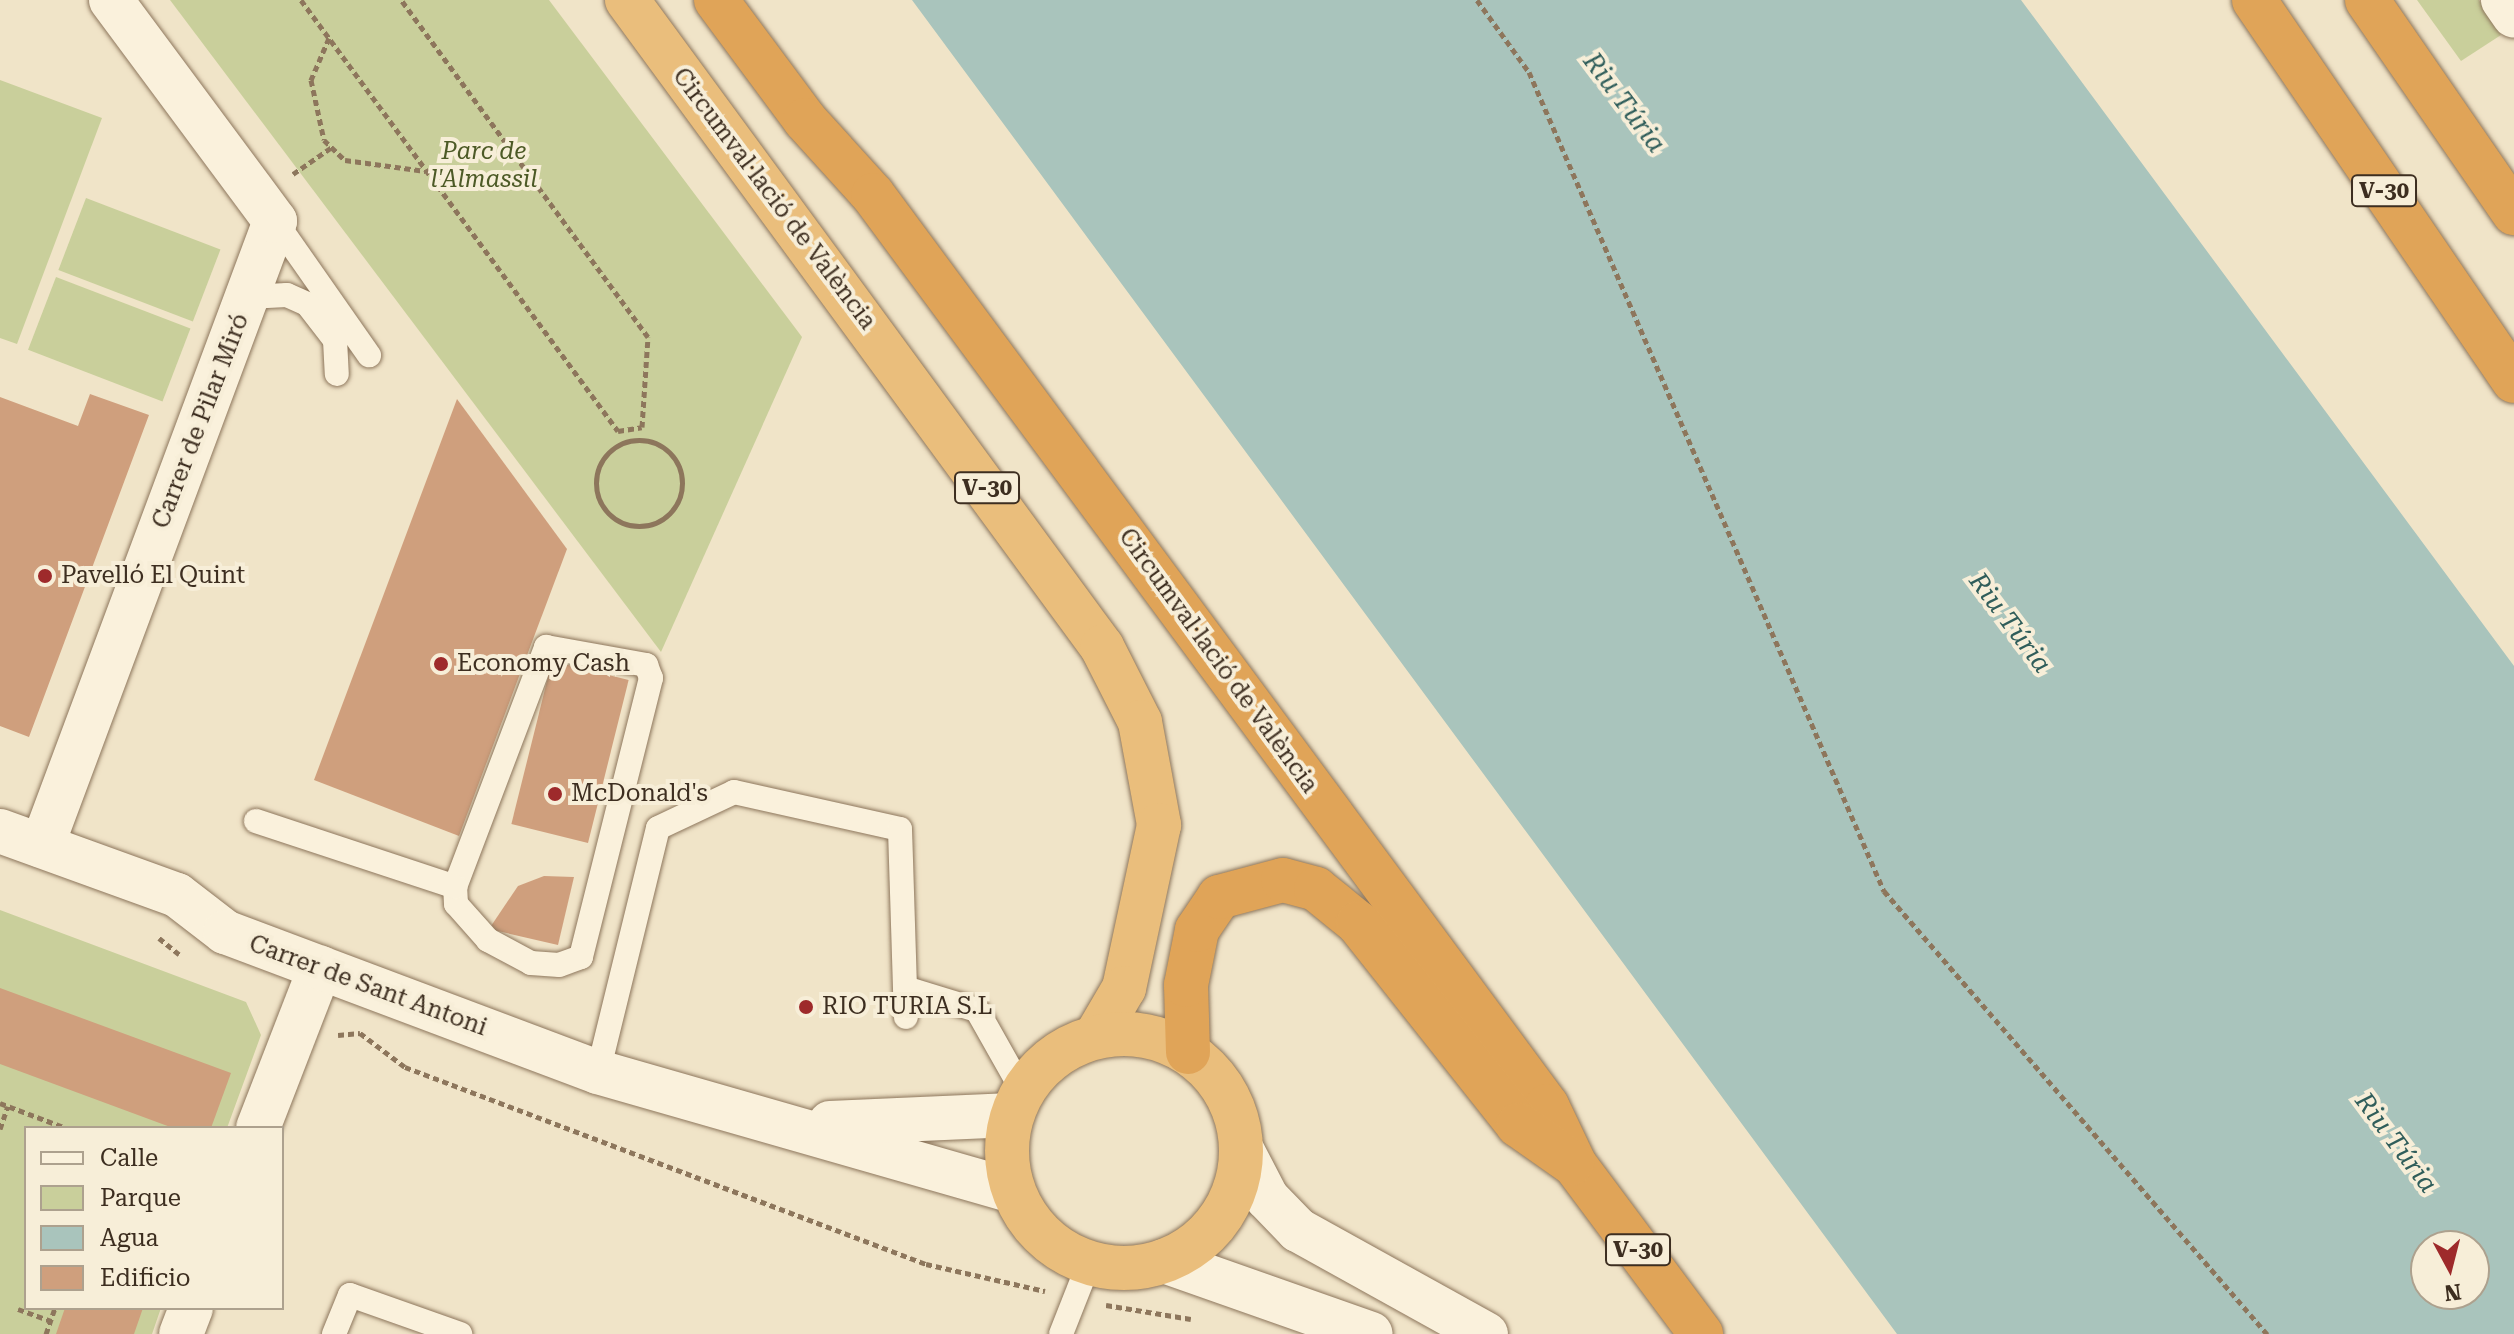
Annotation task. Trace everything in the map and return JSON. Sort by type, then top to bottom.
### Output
[{"type":"highway","name":"Circumval·lació de València","points":[[627,0],[1102,647],[1140,722],[1159,825],[1124,988],[1096,1036]]},
{"type":"highway","name":"Circumval·lació de València","points":[[716,0],[805,120],[873,195],[1547,1106],[1575,1165],[1701,1334]]},
{"type":"highway","name":"V-30","points":[[2254,0],[2514,381]]},
{"type":"highway","points":[[2367,0],[2514,213]]},
{"type":"highway","points":[[2374,0],[2514,178]]},
{"type":"highway","points":[[1188,1052],[1186,985],[1197,930],[1219,897],[1283,880],[1316,889],[1358,923],[1518,1125],[1575,1165]]},
{"type":"highway","points":[[1138,1034],[1188,1052],[1226,1092],[1242,1150],[1221,1217],[1164,1261],[1115,1268],[1083,1287],[1037,1230],[1013,1191],[1007,1153],[1017,1102],[1056,1055],[1096,1036],[1138,1034]]},
{"type":"street","points":[[111,0],[275,221]]},
{"type":"street","points":[[2503,0],[2514,16]]},
{"type":"street","name":"Carrer de Pilar Miró","points":[[42,846],[275,221]]},
{"type":"street","name":"Carrer de Sant Antoni","points":[[0,831],[177,895],[225,932],[598,1072],[748,1119],[1013,1191]]},
{"type":"street","points":[[259,1126],[320,968]]},
{"type":"street","name":"Carrer de Sant Antoni","points":[[748,1119],[885,1125],[1017,1102]]},
{"type":"street","points":[[1242,1150],[1267,1198],[1298,1230],[1486,1334]]},
{"type":"street","points":[[1164,1261],[1371,1334]]},
{"type":"street","points":[[181,1334],[190,1310]]},
{"type":"lane","points":[[275,221],[369,355]]},
{"type":"lane","points":[[247,297],[287,295],[307,304],[335,340],[337,374]]},
{"type":"lane","points":[[546,647],[646,665],[648,697],[581,957],[531,963],[488,940],[456,904],[455,887],[546,647]]},
{"type":"lane","points":[[598,1072],[658,828],[734,792],[900,829],[906,1017]]},
{"type":"lane","points":[[256,821],[455,887]]},
{"type":"lane","points":[[905,988],[977,1010],[1017,1102]]},
{"type":"lane","points":[[1061,1334],[1083,1287]]},
{"type":"lane","points":[[334,1334],[350,1295],[460,1334]]},
{"type":"path","points":[[301,0],[618,431],[642,427],[648,337],[401,0]]},
{"type":"path","points":[[1477,0],[1529,72],[1884,891],[2267,1334]]},
{"type":"path","points":[[329,38],[311,80],[324,140],[345,160],[426,171]]},
{"type":"path","points":[[628,429],[631,441]]},
{"type":"path","points":[[631,441],[661,445],[683,483],[673,510],[647,526],[609,515],[596,491],[600,464],[631,441]]},
{"type":"path","points":[[367,1040],[405,1067],[926,1264],[1083,1287],[1201,1321]]},
{"type":"path","points":[[0,1103],[61,1126]]},
{"type":"path","points":[[0,1129],[8,1106]]},
{"type":"path","points":[[18,1309],[51,1321]]},
{"type":"path","points":[[46,1334],[54,1310]]},
{"type":"green space","name":"Parc de l'Almassil","points":[[170,0],[549,0],[802,337],[661,652]]},
{"type":"green space","points":[[2417,0],[2479,0],[2501,35],[2461,61]]},
{"type":"green space","points":[[0,80],[102,118],[17,344],[0,338]]},
{"type":"green space","points":[[86,198],[220,250],[193,321],[58,270]]},
{"type":"green space","points":[[56,277],[190,329],[162,401],[28,350]]},
{"type":"green space","points":[[0,910],[246,1002],[261,1035],[228,1126],[24,1126],[24,1310],[160,1310],[152,1334],[0,1334]]},
{"type":"water","name":"Riu Túria","points":[[912,0],[2021,0],[2514,666],[2514,1334],[1897,1334]]},
{"type":"building","name":"Pavelló El Quint","points":[[90,394],[149,415],[29,737],[0,726],[0,397],[78,426]]},
{"type":"building","name":"Economy Cash","points":[[457,399],[567,549],[459,836],[314,780]]},
{"type":"building","points":[[552,661],[629,680],[588,843],[511,824]]},
{"type":"building","points":[[544,876],[574,877],[558,945],[489,929],[518,886]]},
{"type":"building","points":[[0,988],[231,1073],[212,1126],[168,1126],[0,1064]]},
{"type":"building","points":[[64,1310],[142,1310],[134,1334],[56,1334]]},
{"type":"place","name":"Pavelló El Quint","points":[[45,576]]},
{"type":"place","name":"Economy Cash","points":[[441,664]]},
{"type":"place","name":"McDonald's","points":[[555,794]]},
{"type":"place","name":"RIO TURIA S.L","points":[[806,1007]]}]
